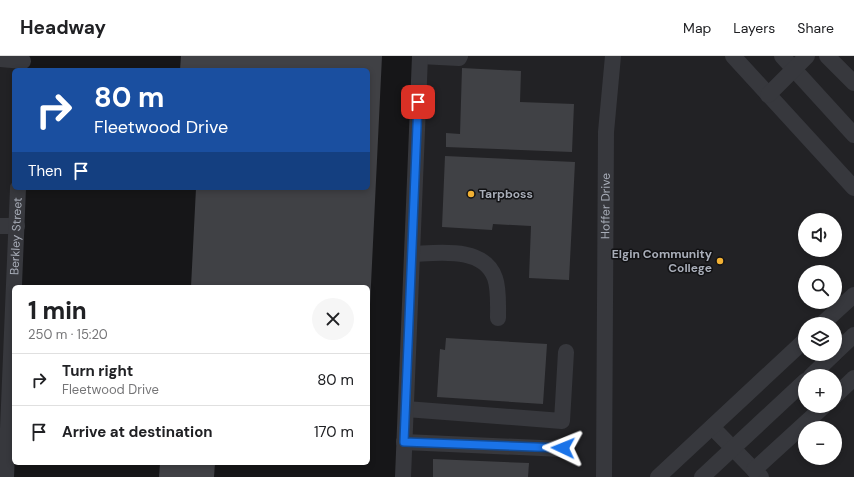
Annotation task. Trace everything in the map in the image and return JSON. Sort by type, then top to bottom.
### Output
[{"type":"street","points":[[403,477],[420,56],[460,58],[460,56]]},
{"type":"street","name":"Hoffer Drive","points":[[604,477],[606,132],[613,56]]},
{"type":"street","points":[[733,56],[854,188]]},
{"type":"street","points":[[782,56],[854,135]]},
{"type":"street","points":[[768,94],[807,56]]},
{"type":"street","points":[[827,56],[854,83]]},
{"type":"street","points":[[0,59],[23,62]]},
{"type":"street","name":"Berkley Street","points":[[6,477],[5,357],[17,226],[18,190]]},
{"type":"street","points":[[0,226],[17,226]]},
{"type":"street","points":[[412,254],[456,254],[477,257],[487,262],[496,278],[498,318]]},
{"type":"street","points":[[830,317],[854,295]]},
{"type":"street","points":[[658,477],[798,347]]},
{"type":"street","points":[[406,409],[562,421],[566,352]]},
{"type":"street","points":[[818,369],[825,361]]},
{"type":"street","points":[[842,389],[854,378]]},
{"type":"street","points":[[702,477],[798,388]]},
{"type":"street","points":[[712,427],[734,448],[757,474],[817,413]]},
{"type":"street","points":[[404,442],[563,448]]},
{"type":"shaded area","points":[[0,56],[20,56],[20,68],[12,68],[12,190],[14,190],[0,477]]},
{"type":"shaded area","points":[[427,56],[854,56],[854,477],[408,477]]},
{"type":"building","points":[[181,56],[382,56],[370,305],[370,285],[191,285],[196,190],[370,190],[370,68],[180,68]]},
{"type":"building","points":[[462,68],[521,71],[520,102],[574,104],[572,152],[446,147],[446,133],[460,134]]},
{"type":"building","points":[[445,156],[575,162],[569,280],[529,278],[531,226],[493,224],[492,230],[442,227]]},
{"type":"building","points":[[446,338],[547,344],[543,404],[437,397],[440,349],[445,350]]},
{"type":"building","points":[[433,459],[529,463],[528,477],[433,477]]},
{"type":"building","points":[[160,465],[215,465],[214,477],[159,477]]},
{"type":"place","name":"Tarpboss","points":[[471,194]]},
{"type":"place","name":"Elgin Community College","points":[[720,261]]},
{"type":"route","points":[[418,102],[404,442],[563,448]]}]
